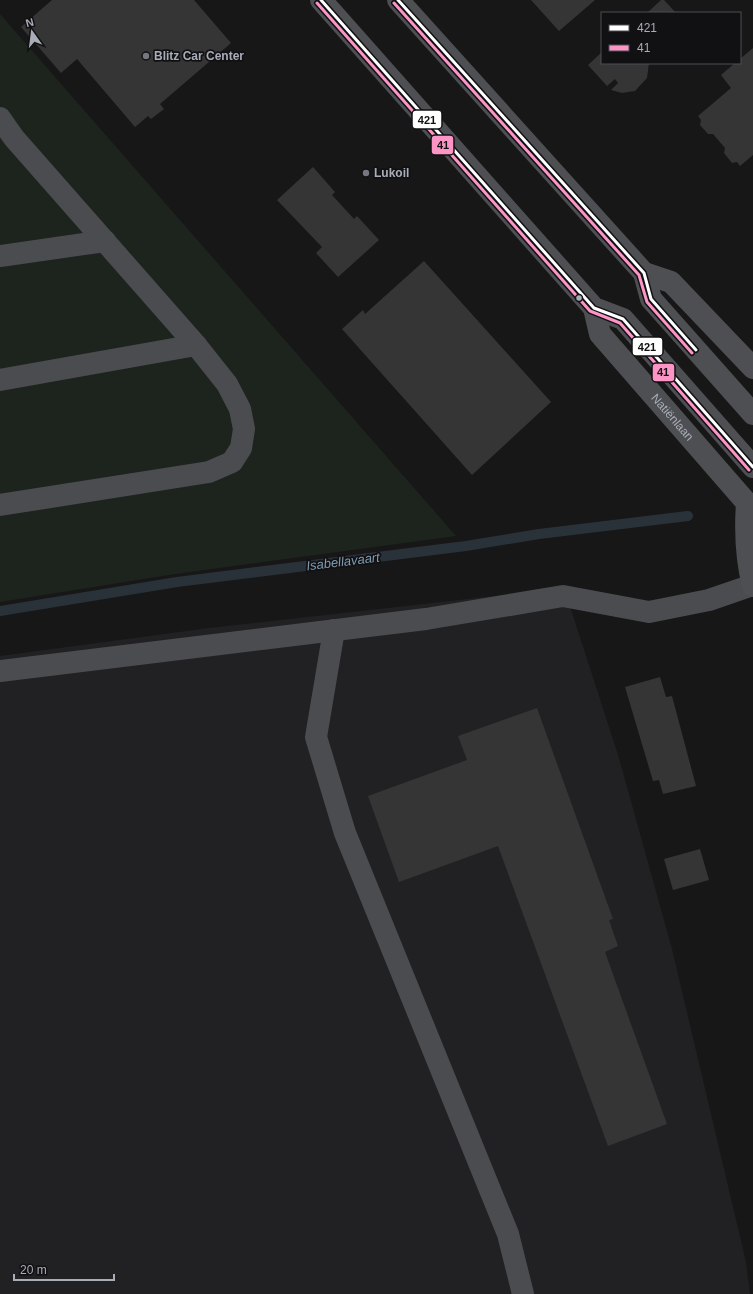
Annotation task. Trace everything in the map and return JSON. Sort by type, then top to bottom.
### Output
[{"type":"main road","name":"Natiënlaan","points":[[321,0],[594,308],[623,319],[753,467]]},
{"type":"main road","points":[[398,0],[644,273],[650,299],[753,414]]},
{"type":"main road","points":[[644,273],[671,282],[753,368]]},
{"type":"main road","name":"Natiënlaan","points":[[594,308],[600,334],[750,500],[745,531],[749,569],[753,585]]},
{"type":"lane","points":[[0,118],[7,139],[105,241],[196,345],[227,384],[240,409],[244,429],[241,448],[232,462],[209,472],[0,505]]},
{"type":"lane","points":[[0,256],[105,241]]},
{"type":"lane","points":[[0,380],[196,345]]},
{"type":"lane","points":[[0,671],[426,620],[563,596],[649,612],[709,600],[753,585]]},
{"type":"lane","points":[[334,630],[316,737],[345,833],[508,1234],[523,1294]]},
{"type":"shaded area","points":[[0,14],[456,536],[175,574],[0,602]]},
{"type":"shaded area","points":[[547,590],[569,603],[619,758],[672,949],[746,1262],[750,1294],[0,1294],[0,656],[209,628]]},
{"type":"building","points":[[52,0],[194,0],[231,43],[160,104],[164,109],[151,119],[148,116],[135,127],[77,59],[61,73],[21,27]]},
{"type":"building","points":[[531,0],[595,0],[559,31]]},
{"type":"building","points":[[661,0],[664,0],[675,12],[648,12]]},
{"type":"building","points":[[753,48],[753,155],[740,166],[737,162],[732,163],[724,153],[725,148],[713,134],[708,134],[700,125],[701,120],[698,116],[731,88],[721,75],[734,64],[741,64],[741,58]]},
{"type":"building","points":[[601,53],[601,64],[649,64],[647,78],[635,91],[622,93],[611,90],[618,83],[615,79],[607,86],[588,65]]},
{"type":"building","points":[[313,167],[335,192],[332,195],[354,219],[357,216],[379,240],[338,277],[316,253],[322,247],[277,200]]},
{"type":"building","points":[[424,261],[551,402],[472,475],[342,329],[363,310],[365,314]]},
{"type":"building","points":[[660,677],[666,697],[672,696],[696,786],[663,794],[659,780],[653,781],[625,687]]},
{"type":"building","points":[[537,708],[613,919],[609,920],[618,946],[605,952],[667,1124],[608,1146],[498,846],[399,882],[368,796],[467,760],[458,736]]},
{"type":"building","points":[[700,849],[709,880],[673,890],[664,859]]},
{"type":"waterway","name":"Isabellavaart","points":[[0,611],[177,582],[466,546],[539,534],[688,516]]},
{"type":"transit line","name":"421","points":[[321,0],[594,308],[623,319],[753,467]]},
{"type":"transit line","name":"421","points":[[398,0],[644,273],[651,299],[696,350]]},
{"type":"transit line","name":"41","points":[[317,3],[590,311],[620,323],[749,470]]},
{"type":"transit line","name":"41","points":[[394,3],[639,275],[647,302],[692,353]]},
{"type":"place","name":"Blitz Car Center","points":[[146,56]]},
{"type":"place","name":"Lukoil","points":[[366,173]]}]
